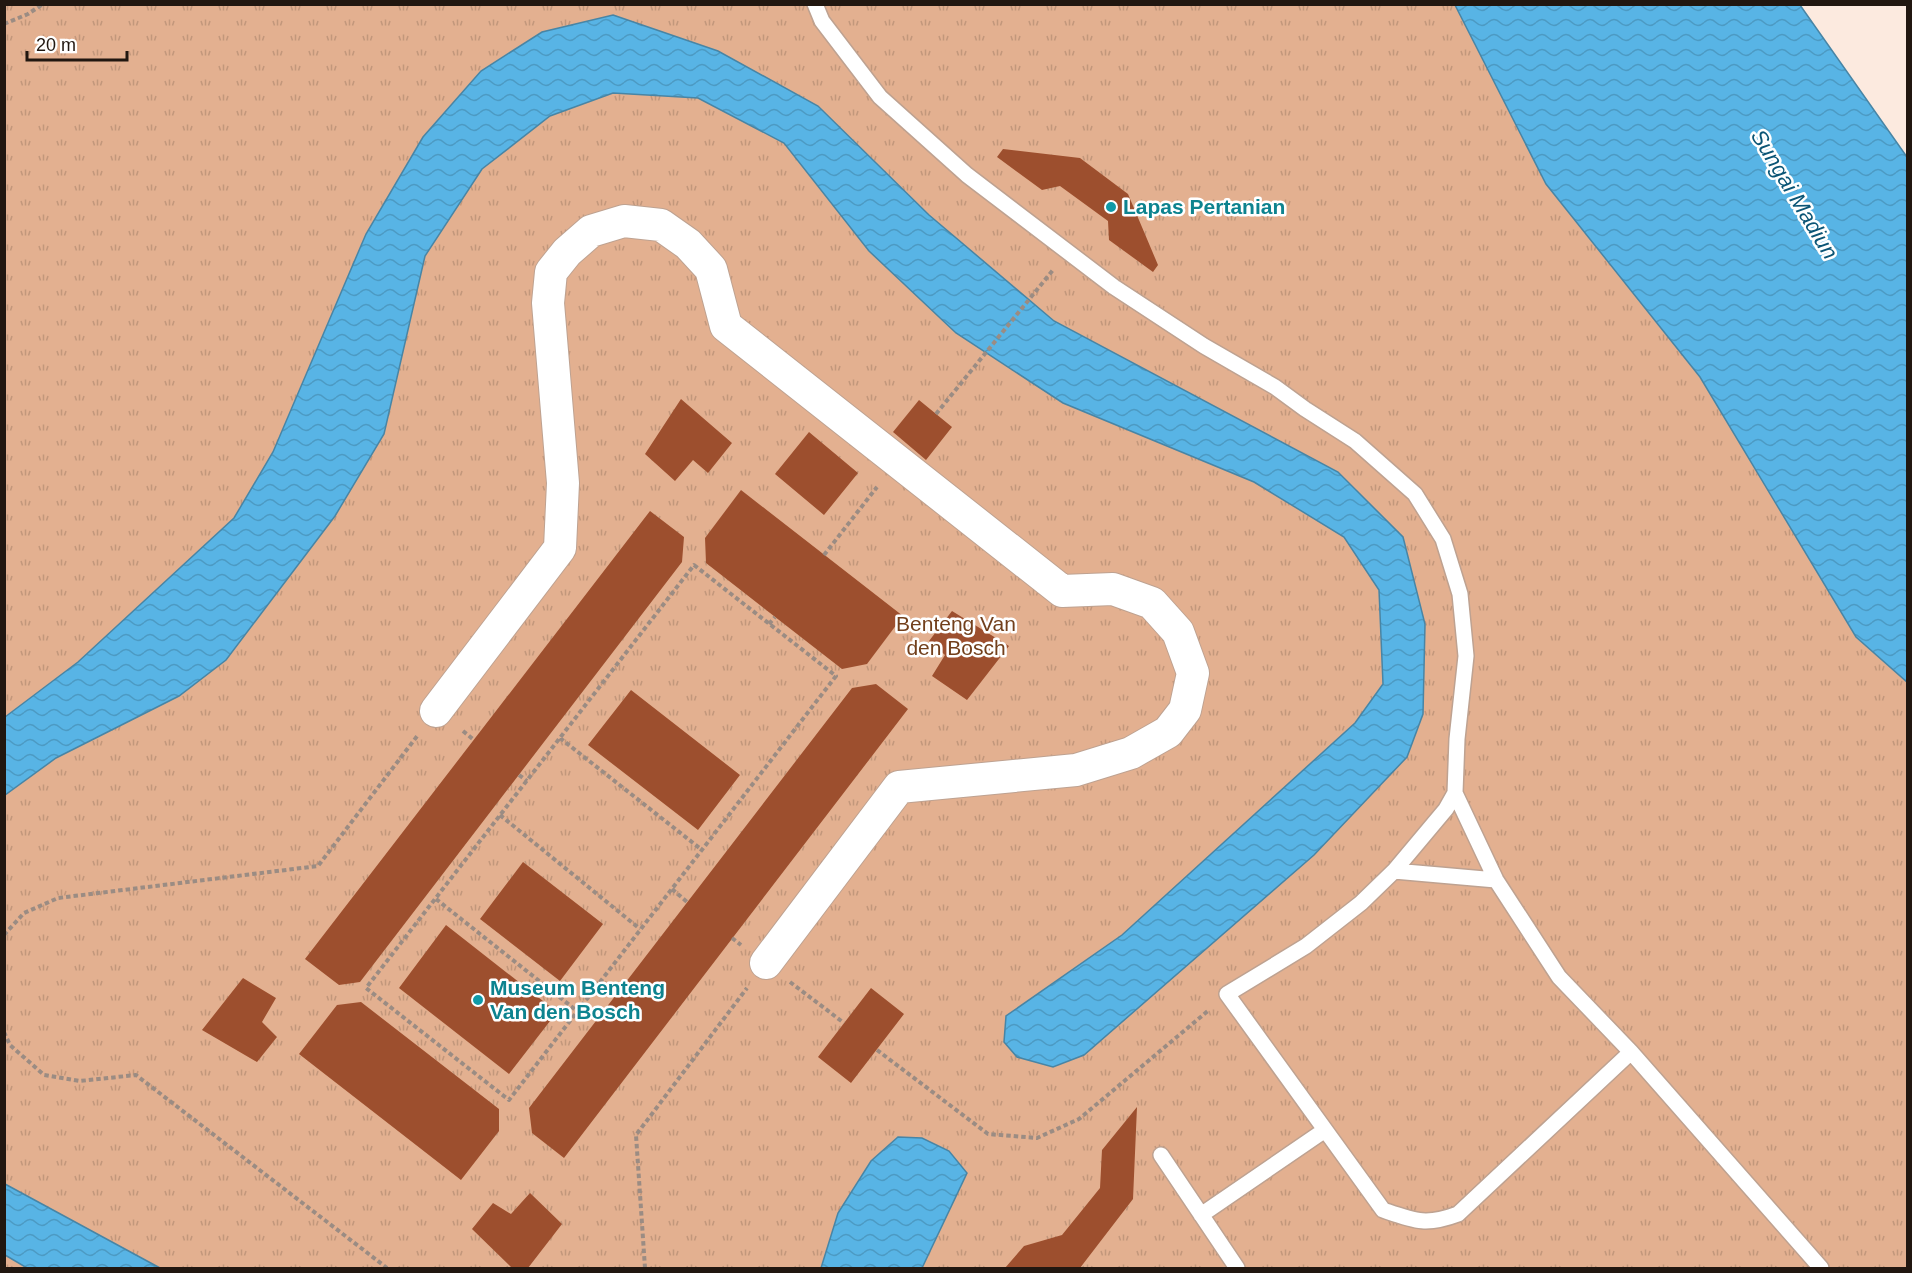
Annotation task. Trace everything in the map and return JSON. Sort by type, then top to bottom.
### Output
[{"type":"street","points":[[436,711],[560,548],[563,483],[548,303],[551,272],[567,252],[591,231],[624,222],[661,225],[688,244],[711,268],[726,326],[1062,591],[1113,589],[1152,603],[1178,632],[1192,673],[1185,710],[1168,732],[1131,753],[1076,770],[899,787],[766,963]]},
{"type":"lane","points":[[815,4],[822,21],[880,97],[967,175],[1114,287],[1204,346],[1275,387],[1305,410],[1355,441],[1415,494],[1443,539],[1460,594],[1466,656],[1457,739],[1455,793],[1446,809],[1394,871],[1361,903],[1306,946],[1227,994],[1383,1210],[1413,1220],[1437,1221],[1458,1214],[1631,1052]]},
{"type":"lane","points":[[1455,793],[1496,880],[1558,977],[1631,1052],[1821,1269]]},
{"type":"lane","points":[[1394,871],[1496,880]]},
{"type":"lane","points":[[1201,1215],[1325,1130]]},
{"type":"lane","points":[[1161,1155],[1237,1269]]},
{"type":"path","points":[[4,24],[28,14],[43,4]]},
{"type":"path","points":[[936,414],[1067,253]]},
{"type":"path","points":[[824,555],[898,460]]},
{"type":"path","points":[[694,565],[769,624],[836,676],[508,1100],[366,988],[694,565]]},
{"type":"path","points":[[769,624],[775,617]]},
{"type":"path","points":[[4,935],[24,913],[58,898],[318,866],[436,711]]},
{"type":"path","points":[[560,738],[702,850]]},
{"type":"path","points":[[519,775],[527,781]]},
{"type":"path","points":[[500,815],[640,929]]},
{"type":"path","points":[[672,889],[687,902]]},
{"type":"path","points":[[435,899],[577,1011]]},
{"type":"path","points":[[645,1269],[636,1135],[766,963],[844,1023]]},
{"type":"path","points":[[877,1050],[988,1134],[1037,1138],[1079,1119],[1227,994]]},
{"type":"path","points":[[4,1032],[10,1045],[44,1075],[80,1081],[136,1075],[387,1269]]},
{"type":"green space","name":"Benteng Van den Bosch","points":[[5,5],[1455,5],[1546,184],[1700,377],[1856,637],[1907,682],[1907,1268],[5,1268]]},
{"type":"water","name":"Sungai Madiun","points":[[1455,5],[1800,5],[1907,157],[1907,682],[1856,637],[1700,377],[1546,184]]},
{"type":"water","points":[[613,15],[718,51],[818,106],[929,215],[1054,321],[1338,472],[1403,537],[1425,624],[1423,714],[1407,757],[1314,855],[1084,1055],[1053,1067],[1017,1057],[1004,1042],[1006,1016],[1122,935],[1355,723],[1383,684],[1379,590],[1344,537],[1254,482],[1063,403],[956,333],[869,251],[784,143],[698,98],[613,93],[550,116],[482,169],[425,256],[384,434],[335,516],[226,660],[179,696],[56,758],[5,795],[5,717],[78,662],[234,518],[273,452],[366,234],[423,137],[481,71],[542,32]]},
{"type":"water","points":[[898,1137],[922,1138],[949,1151],[967,1173],[922,1268],[821,1268],[838,1213],[871,1161]]},
{"type":"water","points":[[5,1184],[160,1268],[27,1268],[5,1255]]},
{"type":"building","name":"Lapas Pertanian","points":[[1003,149],[1080,158],[1128,194],[1158,265],[1153,272],[1109,240],[1108,221],[1060,186],[1042,190],[997,157]]},
{"type":"building","points":[[681,399],[732,443],[708,473],[693,460],[675,481],[645,454]]},
{"type":"building","points":[[919,400],[952,427],[926,460],[893,432]]},
{"type":"building","points":[[809,432],[858,473],[824,515],[775,474]]},
{"type":"building","points":[[741,490],[903,616],[867,664],[842,669],[706,563],[705,538]]},
{"type":"building","points":[[650,511],[684,537],[682,562],[360,982],[339,985],[305,959]]},
{"type":"building","points":[[952,611],[1009,646],[967,700],[932,676],[945,655],[929,641]]},
{"type":"building","points":[[876,684],[908,709],[564,1158],[532,1133],[529,1108],[852,688]]},
{"type":"building","points":[[631,690],[740,775],[698,830],[588,745]]},
{"type":"building","points":[[523,862],[603,924],[560,981],[480,919]]},
{"type":"building","name":"Museum Benteng Van den Bosch","points":[[446,925],[557,1012],[509,1074],[399,988]]},
{"type":"building","points":[[243,978],[276,998],[262,1022],[277,1037],[257,1062],[202,1030]]},
{"type":"building","points":[[871,988],[904,1014],[851,1083],[818,1057]]},
{"type":"building","points":[[361,1002],[499,1109],[499,1131],[461,1180],[299,1054],[337,1005]]},
{"type":"building","points":[[1137,1107],[1133,1199],[1080,1268],[1005,1268],[1024,1246],[1062,1235],[1100,1188],[1102,1150]]},
{"type":"building","points":[[530,1193],[562,1224],[528,1268],[512,1268],[472,1229],[493,1203],[511,1214]]},
{"type":"place","name":"Lapas Pertanian","points":[[1111,207]]},
{"type":"place","name":"Museum Benteng Van den Bosch","points":[[478,1000]]}]
